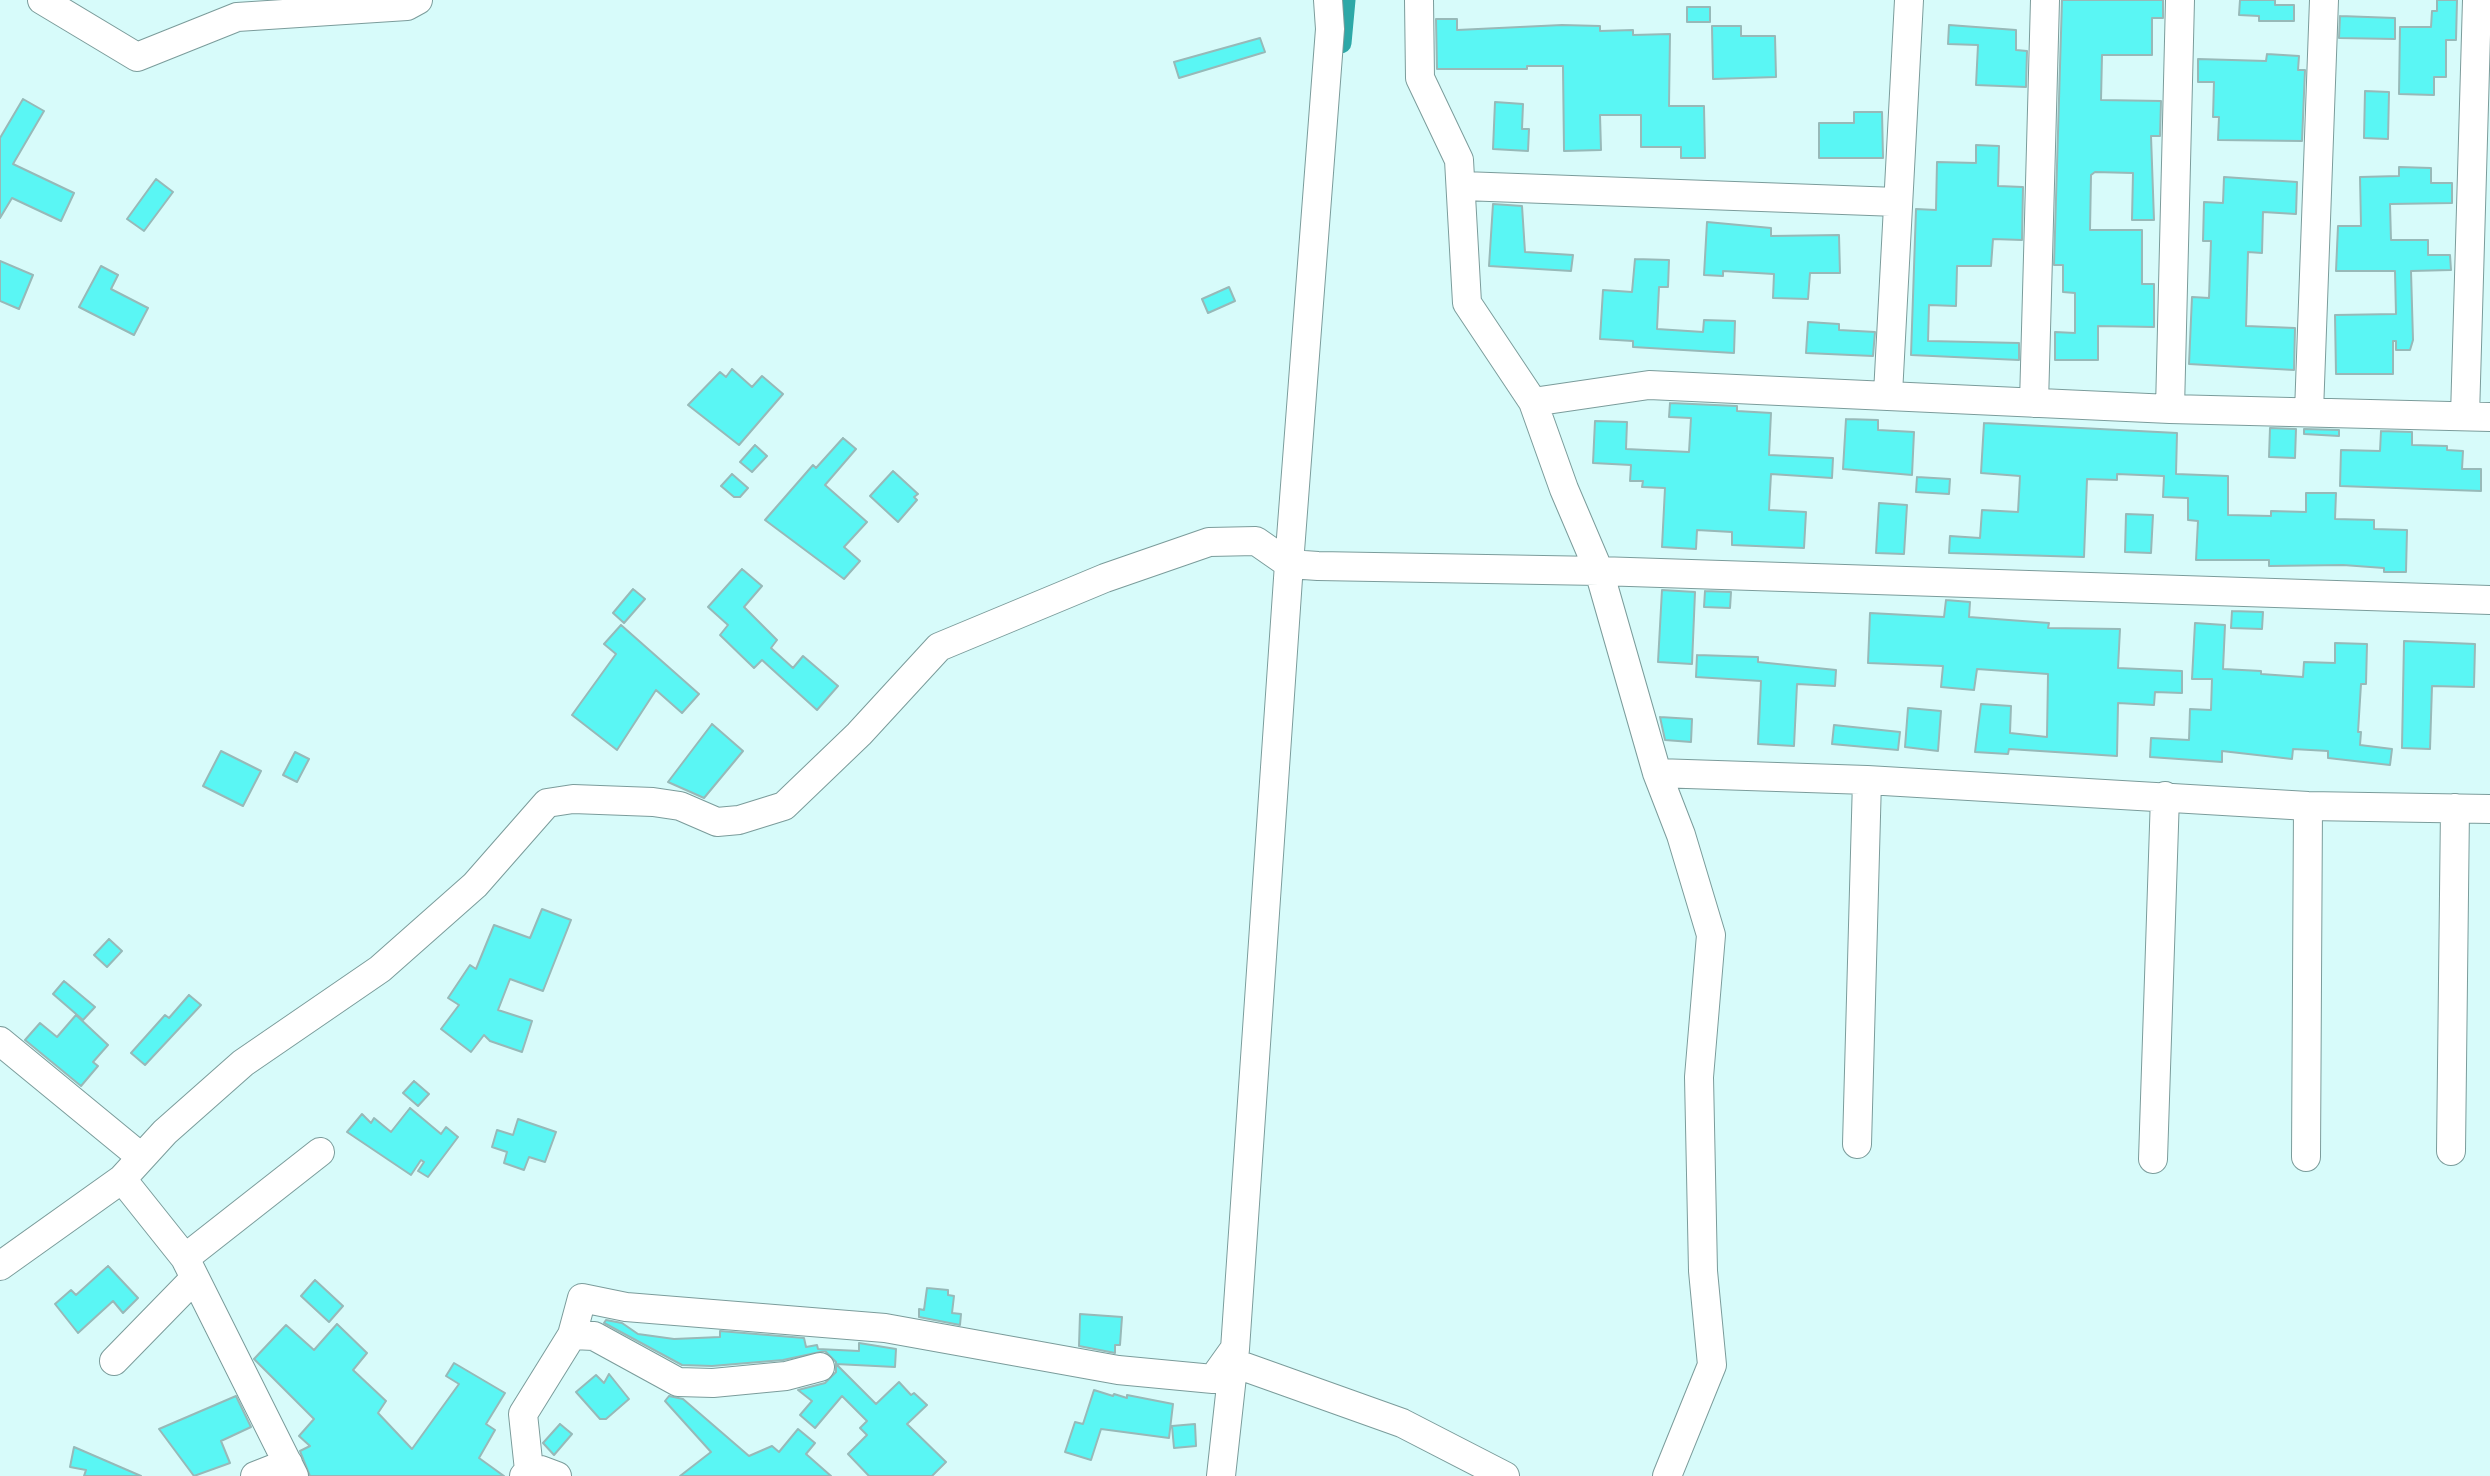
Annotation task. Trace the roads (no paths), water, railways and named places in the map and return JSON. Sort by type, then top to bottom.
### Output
[{"type":"street","points":[[42,0],[137,57],[237,17],[407,6],[418,0]]},
{"type":"street","points":[[1221,1476],[1240,1358],[1289,564],[1330,29],[1328,0]]},
{"type":"street","points":[[1419,0],[1420,78],[1459,160],[1463,186],[1467,303],[1533,402],[1564,489],[1599,571],[1657,774],[1681,835],[1711,935],[1699,1077],[1703,1271],[1712,1365],[1667,1476]]},
{"type":"street","points":[[1888,394],[1909,0]]},
{"type":"street","points":[[2035,403],[2045,0]]},
{"type":"street","points":[[2170,409],[2180,0]]},
{"type":"street","points":[[2309,412],[2323,0]]},
{"type":"street","points":[[1533,402],[1648,385],[2170,409],[2478,416],[2477,0]]},
{"type":"street","points":[[1463,186],[1897,202]]},
{"type":"street","points":[[0,1266],[122,1179],[141,1157],[243,1063],[380,969],[475,885],[547,803],[573,799],[653,802],[680,806],[717,822],[769,812],[783,806],[849,743],[939,647],[1105,578],[1209,542],[1256,541],[1289,564],[1318,566],[1599,571],[2490,600]]},
{"type":"street","points":[[1657,774],[1867,780],[2308,806],[2490,809]]},
{"type":"street","points":[[1857,1144],[1867,780]]},
{"type":"street","points":[[2153,1159],[2165,796]]},
{"type":"street","points":[[2306,1157],[2308,806]]},
{"type":"street","points":[[2451,1151],[2455,808]]},
{"type":"street","points":[[0,1041],[141,1157]]},
{"type":"street","points":[[114,1361],[189,1269],[320,1152]]},
{"type":"street","points":[[122,1179],[189,1269],[291,1470],[255,1476]]},
{"type":"street","points":[[557,1476],[527,1473],[523,1413],[572,1335],[582,1298],[626,1307],[885,1328],[1118,1370],[1213,1379],[1240,1358]]},
{"type":"street","points":[[572,1335],[594,1336],[678,1382],[713,1383],[786,1376],[820,1367]]},
{"type":"street","points":[[1240,1358],[1402,1423],[1505,1476]]},
{"type":"waterway","points":[[1341,43],[1345,0]]}]
